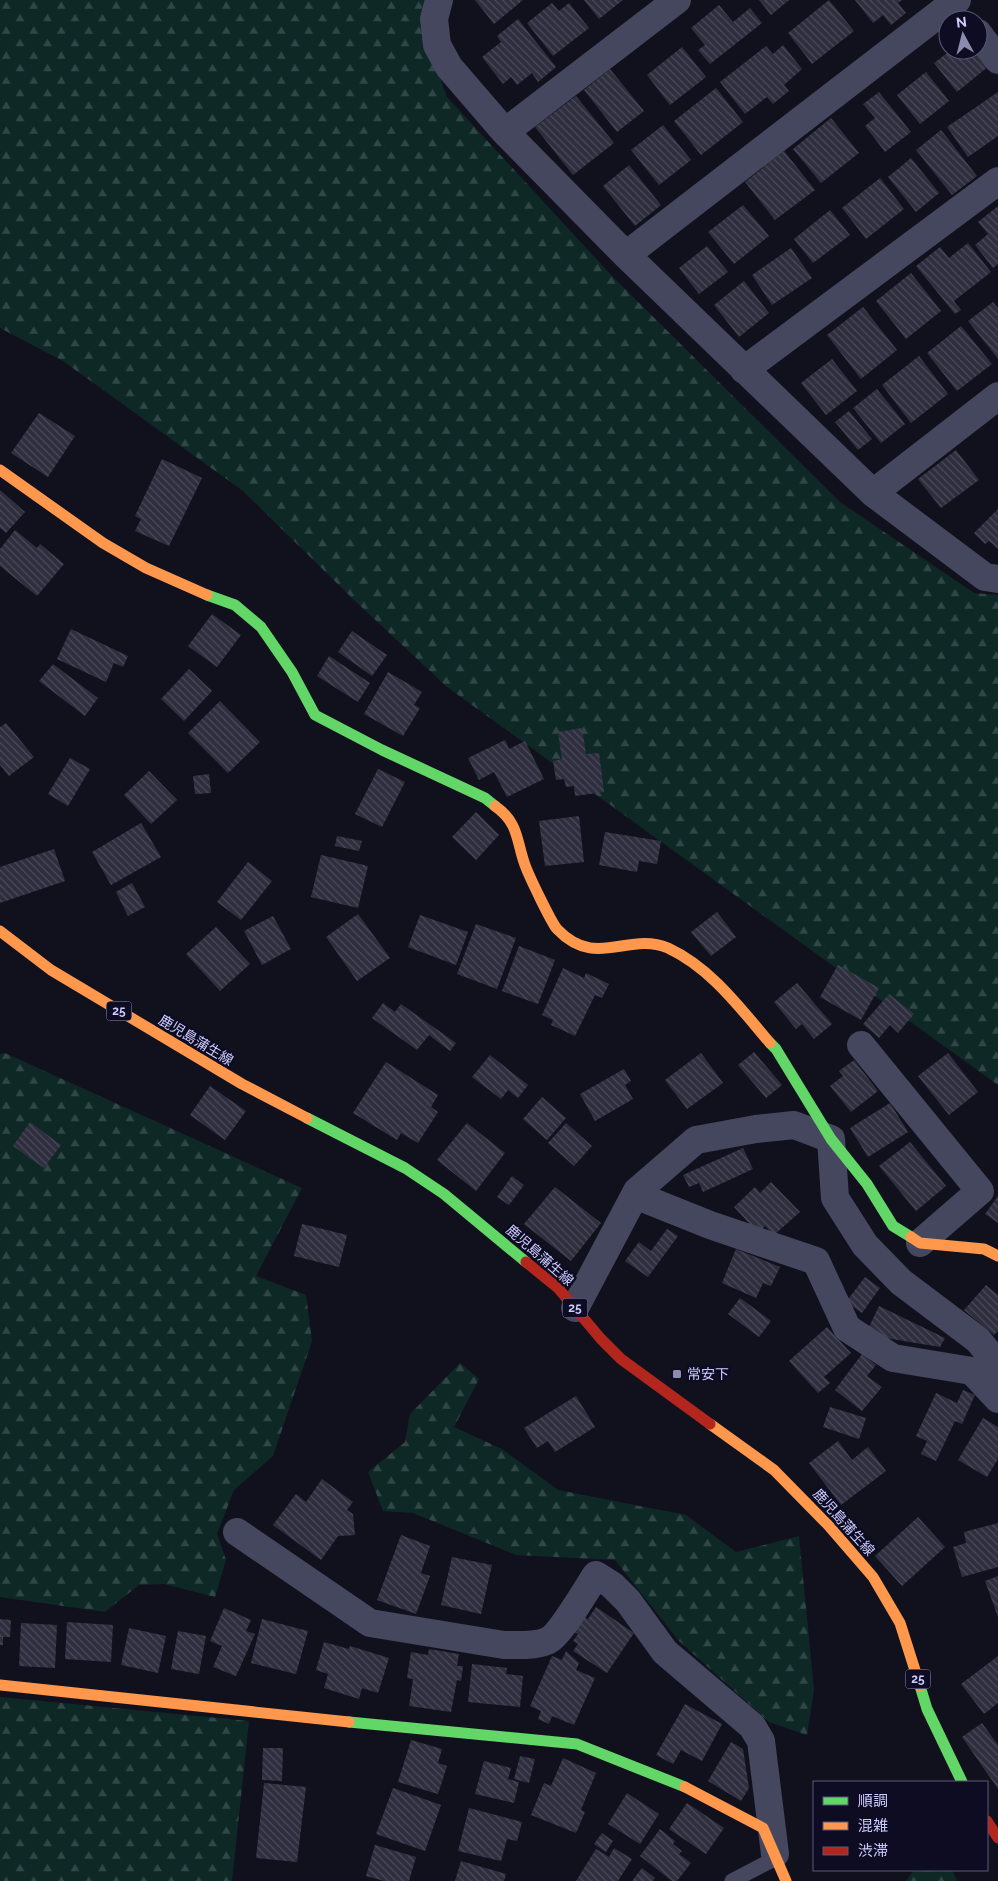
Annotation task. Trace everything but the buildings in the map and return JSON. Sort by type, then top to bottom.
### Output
[{"type":"street","points":[[439,0],[434,19],[437,45],[449,67],[505,132],[744,370],[873,493],[985,577],[998,579]]},
{"type":"street","points":[[505,132],[677,0]]},
{"type":"street","points":[[626,254],[959,5]]},
{"type":"street","points":[[988,46],[998,60]]},
{"type":"street","points":[[744,370],[998,181]]},
{"type":"street","points":[[873,493],[998,396]]},
{"type":"street","points":[[0,470],[103,543],[146,568],[207,595],[235,605],[261,627],[292,672],[315,715],[382,750],[485,798],[512,823],[525,866],[556,928],[570,940],[586,948],[602,950],[647,943],[667,948],[699,967],[721,986],[776,1049],[831,1140],[868,1184],[893,1226],[920,1243],[984,1249],[998,1256]]},
{"type":"street","name":"鹿児島蒲生線","points":[[0,931],[51,970],[242,1084],[405,1168],[444,1194],[558,1288],[601,1339],[621,1359],[774,1470],[828,1525],[874,1577],[900,1623],[913,1659],[927,1709],[961,1781]]},
{"type":"street","points":[[861,1045],[980,1191],[920,1243]]},
{"type":"street","points":[[575,1308],[637,1191],[696,1140],[756,1129],[794,1125],[831,1140]]},
{"type":"street","points":[[831,1140],[835,1198],[865,1246],[901,1282],[978,1340],[998,1365]]},
{"type":"street","points":[[635,1195],[710,1225],[816,1261],[847,1328],[893,1358],[972,1370],[998,1399]]},
{"type":"street","points":[[237,1532],[370,1623],[504,1645],[547,1642],[558,1632],[596,1575],[612,1585],[628,1601],[665,1652],[752,1726],[761,1741],[781,1870]]},
{"type":"street","points":[[0,1685],[247,1712],[577,1744],[687,1788],[763,1828],[781,1870]]},
{"type":"street","points":[[988,1823],[998,1838]]},
{"type":"lane","points":[[732,1881],[781,1870]]},
{"type":"green space","points":[[0,0],[425,0],[421,24],[447,97],[611,275],[840,502],[974,593],[998,595],[998,1085],[447,687],[353,599],[243,491],[63,361],[0,328]]},
{"type":"green space","points":[[5,1053],[302,1188],[256,1276],[306,1295],[312,1341],[273,1456],[234,1490],[217,1534],[226,1560],[215,1597],[164,1584],[139,1585],[105,1612],[0,1597],[0,1054]]},
{"type":"green space","points":[[460,1363],[479,1379],[454,1427],[502,1449],[558,1490],[686,1515],[736,1552],[799,1536],[814,1690],[807,1735],[769,1722],[679,1641],[615,1560],[516,1555],[413,1513],[383,1511],[368,1472],[405,1442],[410,1414]]},
{"type":"green space","points":[[0,1697],[249,1721],[232,1881],[0,1881]]},
{"type":"green space","points":[[913,1871],[952,1871],[957,1881],[906,1881]]},
{"type":"traffic: fast","points":[[207,595],[235,605],[261,627],[292,672],[315,715],[382,750],[485,798],[495,806]]},
{"type":"traffic: fast","points":[[770,1043],[776,1049],[831,1139],[867,1184],[893,1226],[911,1237]]},
{"type":"traffic: fast","points":[[307,1118],[405,1168],[444,1194],[526,1262]]},
{"type":"traffic: fast","points":[[920,1686],[927,1709],[962,1781]]},
{"type":"traffic: fast","points":[[349,1722],[577,1744],[685,1787]]},
{"type":"traffic: slow","points":[[0,470],[103,543],[146,568],[207,595]]},
{"type":"traffic: slow","points":[[495,806],[503,812],[513,826],[527,871],[557,929],[571,941],[585,947],[599,949],[653,944],[668,948],[683,956],[698,966],[724,990],[770,1043]]},
{"type":"traffic: slow","points":[[0,931],[51,970],[242,1084],[307,1118]]},
{"type":"traffic: slow","points":[[911,1237],[920,1243],[984,1249],[998,1256]]},
{"type":"traffic: slow","points":[[710,1424],[774,1470],[828,1525],[873,1577],[900,1623],[920,1686]]},
{"type":"traffic: slow","points":[[0,1685],[349,1722]]},
{"type":"traffic: slow","points":[[685,1787],[763,1828],[786,1881]]},
{"type":"traffic: jam","points":[[526,1262],[558,1288],[601,1339],[621,1359],[710,1424]]},
{"type":"traffic: jam","points":[[988,1823],[998,1838]]},
{"type":"place","name":"常安下","points":[[677,1374]]}]
